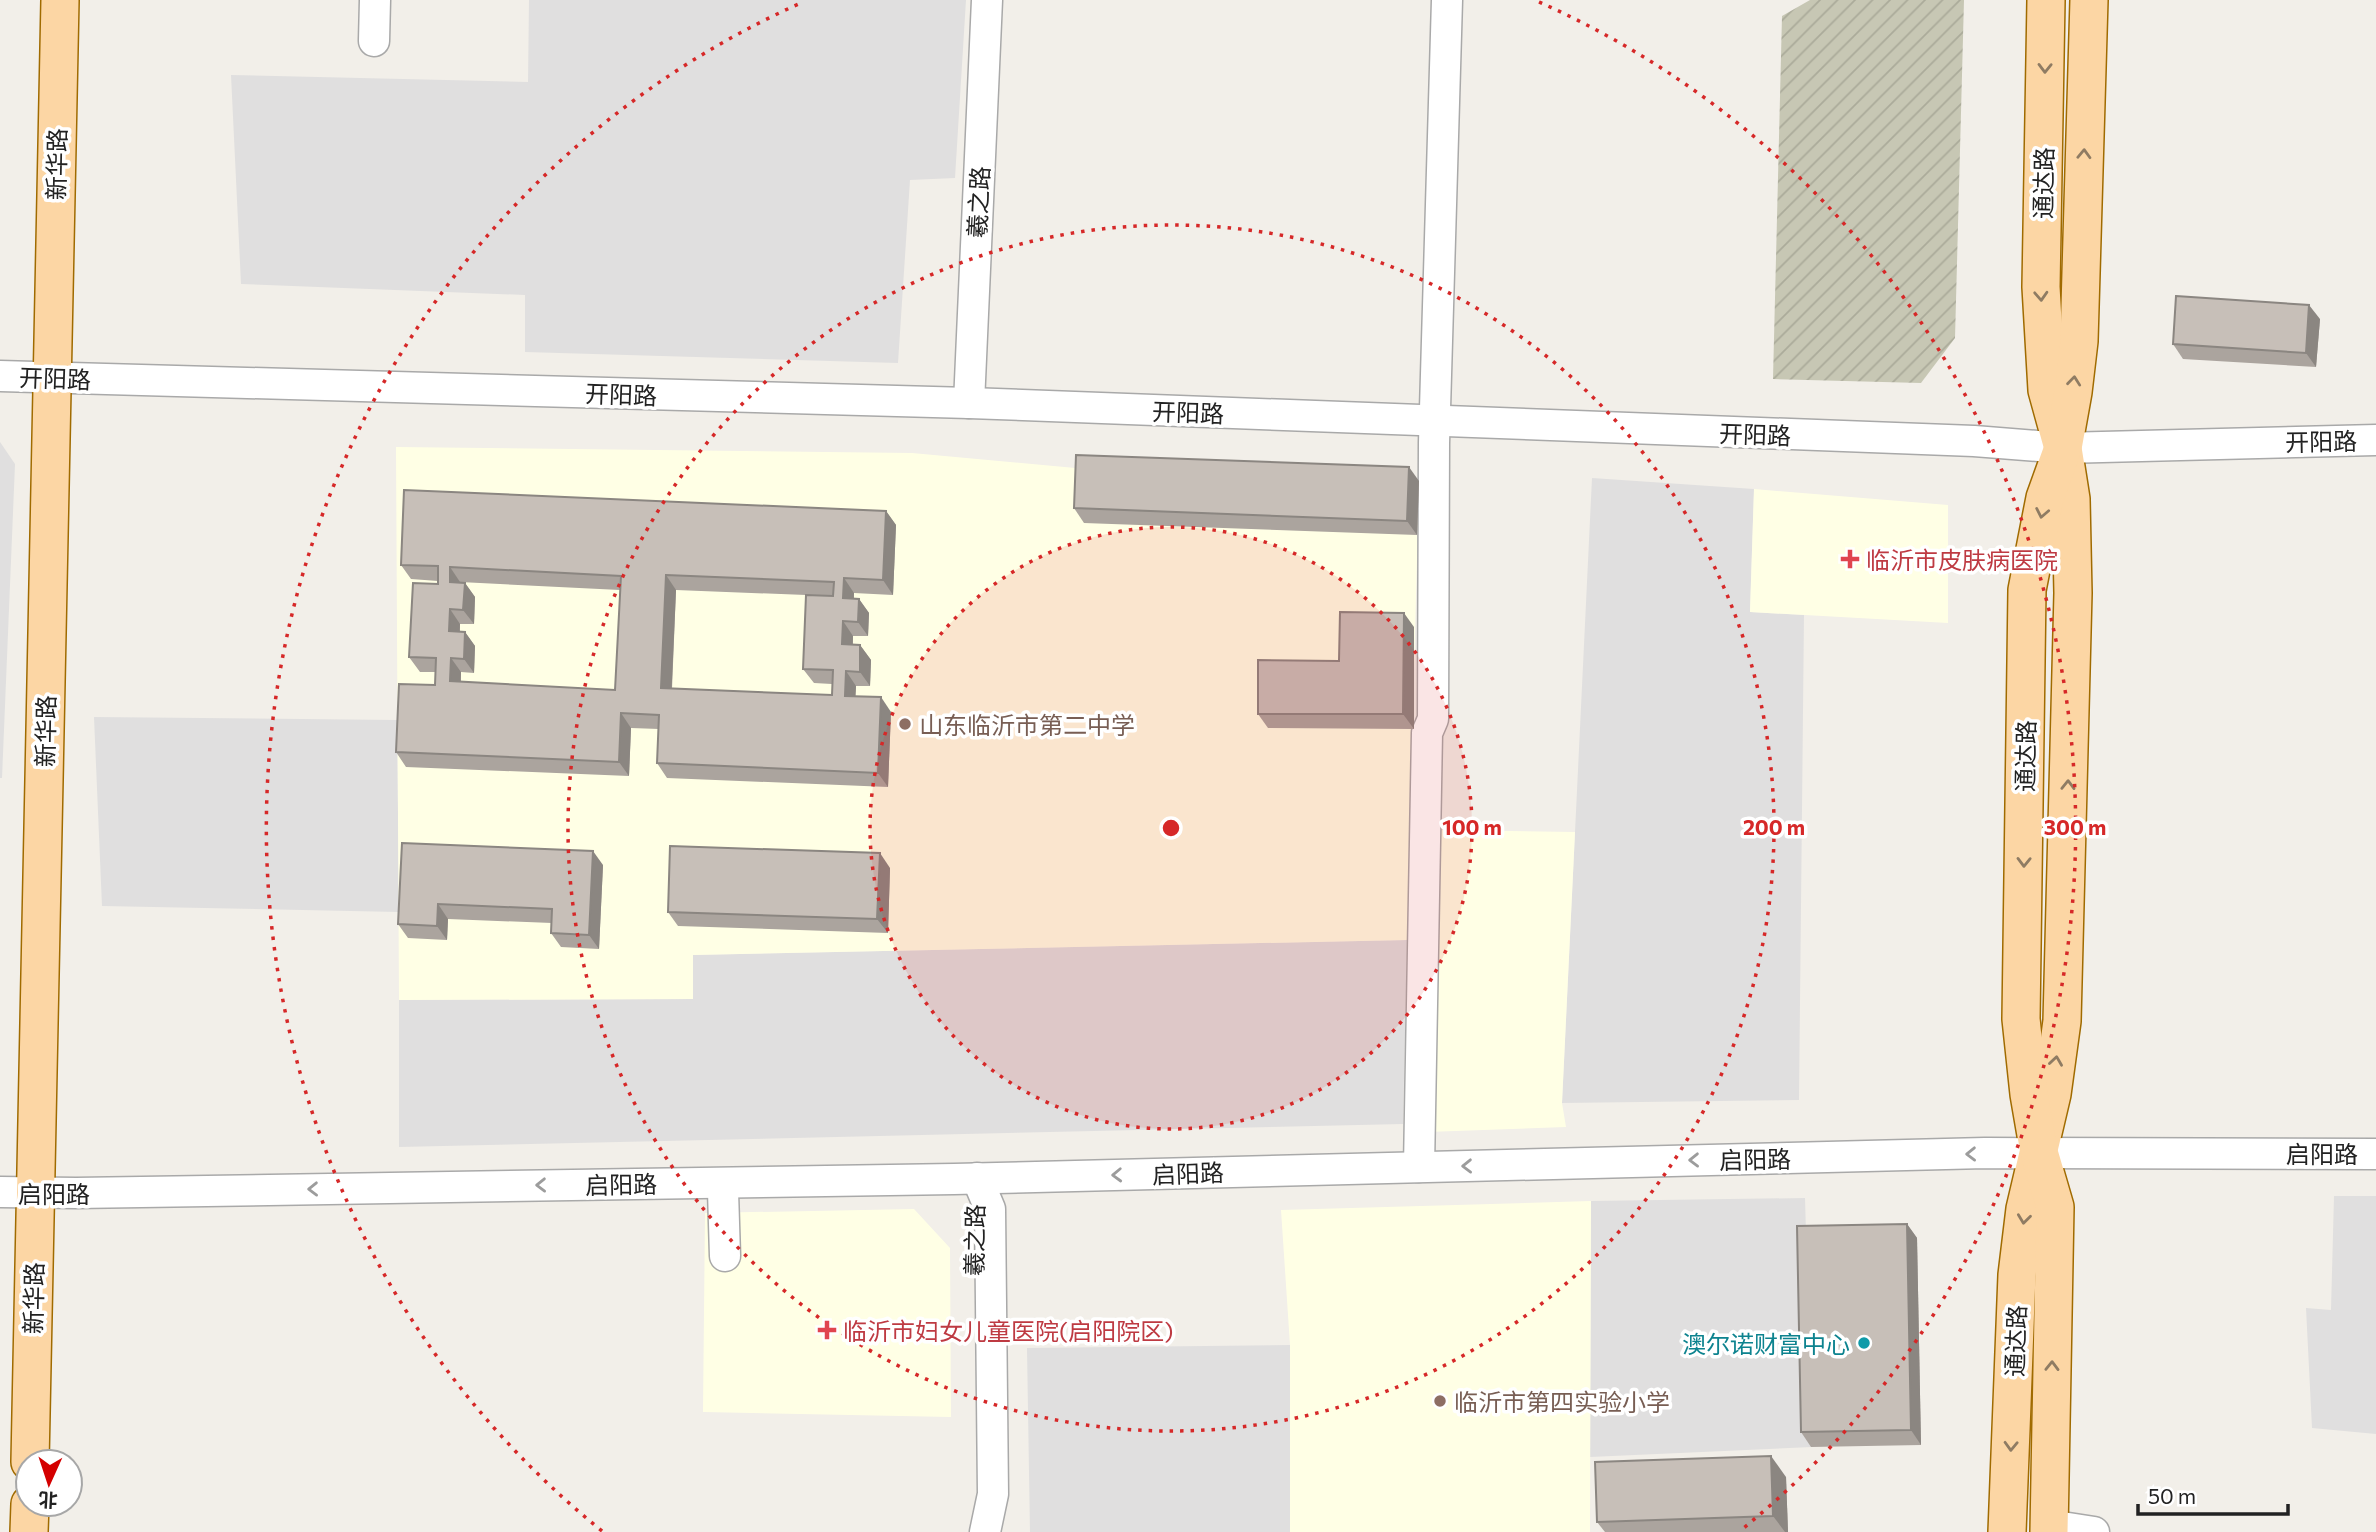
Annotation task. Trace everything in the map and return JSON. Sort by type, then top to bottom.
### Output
[{"type":"main road","name":"新华路","points":[[29,1448],[18,1193],[52,378],[60,0]]},
{"type":"main road","name":"通达路","points":[[2046,0],[2041,288],[2047,390],[2063,448]]},
{"type":"main road","name":"通达路","points":[[2049,1528],[2055,1207],[2039,1152],[2029,1094],[2021,1018],[2027,590],[2045,498],[2063,448],[2079,341],[2089,0]]},
{"type":"main road","name":"通达路","points":[[2007,1532],[2017,1275],[2025,1209],[2039,1152]]},
{"type":"street","points":[[374,41],[375,0]]},
{"type":"street","name":"羲之路","points":[[969,403],[987,0]]},
{"type":"street","points":[[1419,1167],[1427,733],[1433,719],[1435,421],[1447,0]]},
{"type":"street","name":"开阳路","points":[[0,376],[969,403],[1974,441],[2063,448],[2376,440]]},
{"type":"street","name":"启阳路","points":[[18,1193],[715,1187],[2039,1152],[2376,1154]]},
{"type":"street","name":"羲之路","points":[[977,1178],[972,1205],[977,1501],[985,1532]]},
{"type":"street","points":[[715,1187],[725,1256]]},
{"type":"street","points":[[2049,1528],[2094,1532]]},
{"type":"shaded area","points":[[529,0],[966,0],[955,178],[910,180],[898,363],[525,352],[525,295],[241,284],[231,75],[528,82]]},
{"type":"shaded area","points":[[1810,0],[1964,0],[1955,338],[1921,383],[1773,379],[1782,16]]},
{"type":"shaded area","points":[[0,442],[15,464],[2,778],[0,778]]},
{"type":"shaded area","name":"山东临沂市第二中学","points":[[396,447],[912,453],[1086,469],[1419,481],[1407,940],[693,955],[693,999],[399,1000]]},
{"type":"shaded area","points":[[1592,478],[1754,489],[1750,612],[1804,615],[1799,1100],[1562,1103]]},
{"type":"shaded area","name":"临沂市皮肤病医院","points":[[1754,489],[1948,505],[1948,623],[1750,612]]},
{"type":"shaded area","points":[[94,717],[397,720],[399,912],[102,906]]},
{"type":"shaded area","points":[[1436,830],[1575,832],[1562,1103],[1566,1127],[1427,1132]]},
{"type":"shaded area","points":[[1407,940],[1403,1124],[399,1147],[399,1000],[692,999],[692,955]]},
{"type":"shaded area","points":[[2334,1196],[2376,1196],[2376,1434],[2312,1428],[2306,1308],[2331,1310]]},
{"type":"shaded area","points":[[1805,1198],[1812,1447],[1590,1457],[1591,1201]]},
{"type":"shaded area","name":"临沂市第四实验小学","points":[[1591,1201],[1590,1532],[1290,1532],[1290,1345],[1281,1210]]},
{"type":"shaded area","name":"临沂市妇女儿童医院(启阳院区)","points":[[914,1209],[950,1248],[951,1417],[703,1412],[705,1213]]},
{"type":"shaded area","points":[[1290,1345],[1290,1532],[1030,1532],[1027,1348]]},
{"type":"building","points":[[2176,296],[2309,305],[2306,353],[2173,344]]},
{"type":"building","points":[[1076,455],[1409,467],[1407,521],[1074,508]]},
{"type":"building","points":[[404,490],[886,511],[883,580],[844,578],[843,598],[859,599],[858,622],[843,621],[842,644],[860,645],[860,672],[846,671],[845,696],[881,697],[878,773],[657,763],[659,715],[621,713],[619,762],[396,752],[399,684],[435,685],[436,658],[409,657],[413,583],[438,584],[438,566],[401,565]],"holes":[[[450,567],[621,576],[615,690],[450,681],[451,658],[464,659],[465,632],[449,631],[450,609],[463,610],[465,583],[450,582]],[[666,575],[834,582],[833,596],[806,595],[803,669],[833,670],[832,695],[661,688]]]},
{"type":"building","points":[[1340,612],[1404,613],[1403,714],[1258,714],[1258,660],[1339,661]]},
{"type":"building","points":[[402,843],[593,851],[589,935],[551,933],[552,909],[438,904],[437,926],[398,924]]},
{"type":"building","points":[[670,846],[880,853],[877,919],[668,912]]},
{"type":"building","name":"澳尔诺财富中心","points":[[1907,1224],[1911,1430],[1801,1432],[1797,1226]]},
{"type":"building","points":[[1771,1456],[1773,1516],[1597,1522],[1595,1462]]},
{"type":"place","name":"临沂市皮肤病医院","points":[[1850,559]]},
{"type":"place","name":"山东临沂市第二中学","points":[[905,724]]},
{"type":"place","name":"临沂市妇女儿童医院(启阳院区)","points":[[827,1330]]},
{"type":"place","name":"澳尔诺财富中心","points":[[1864,1343]]},
{"type":"place","name":"临沂市第四实验小学","points":[[1440,1401]]}]
